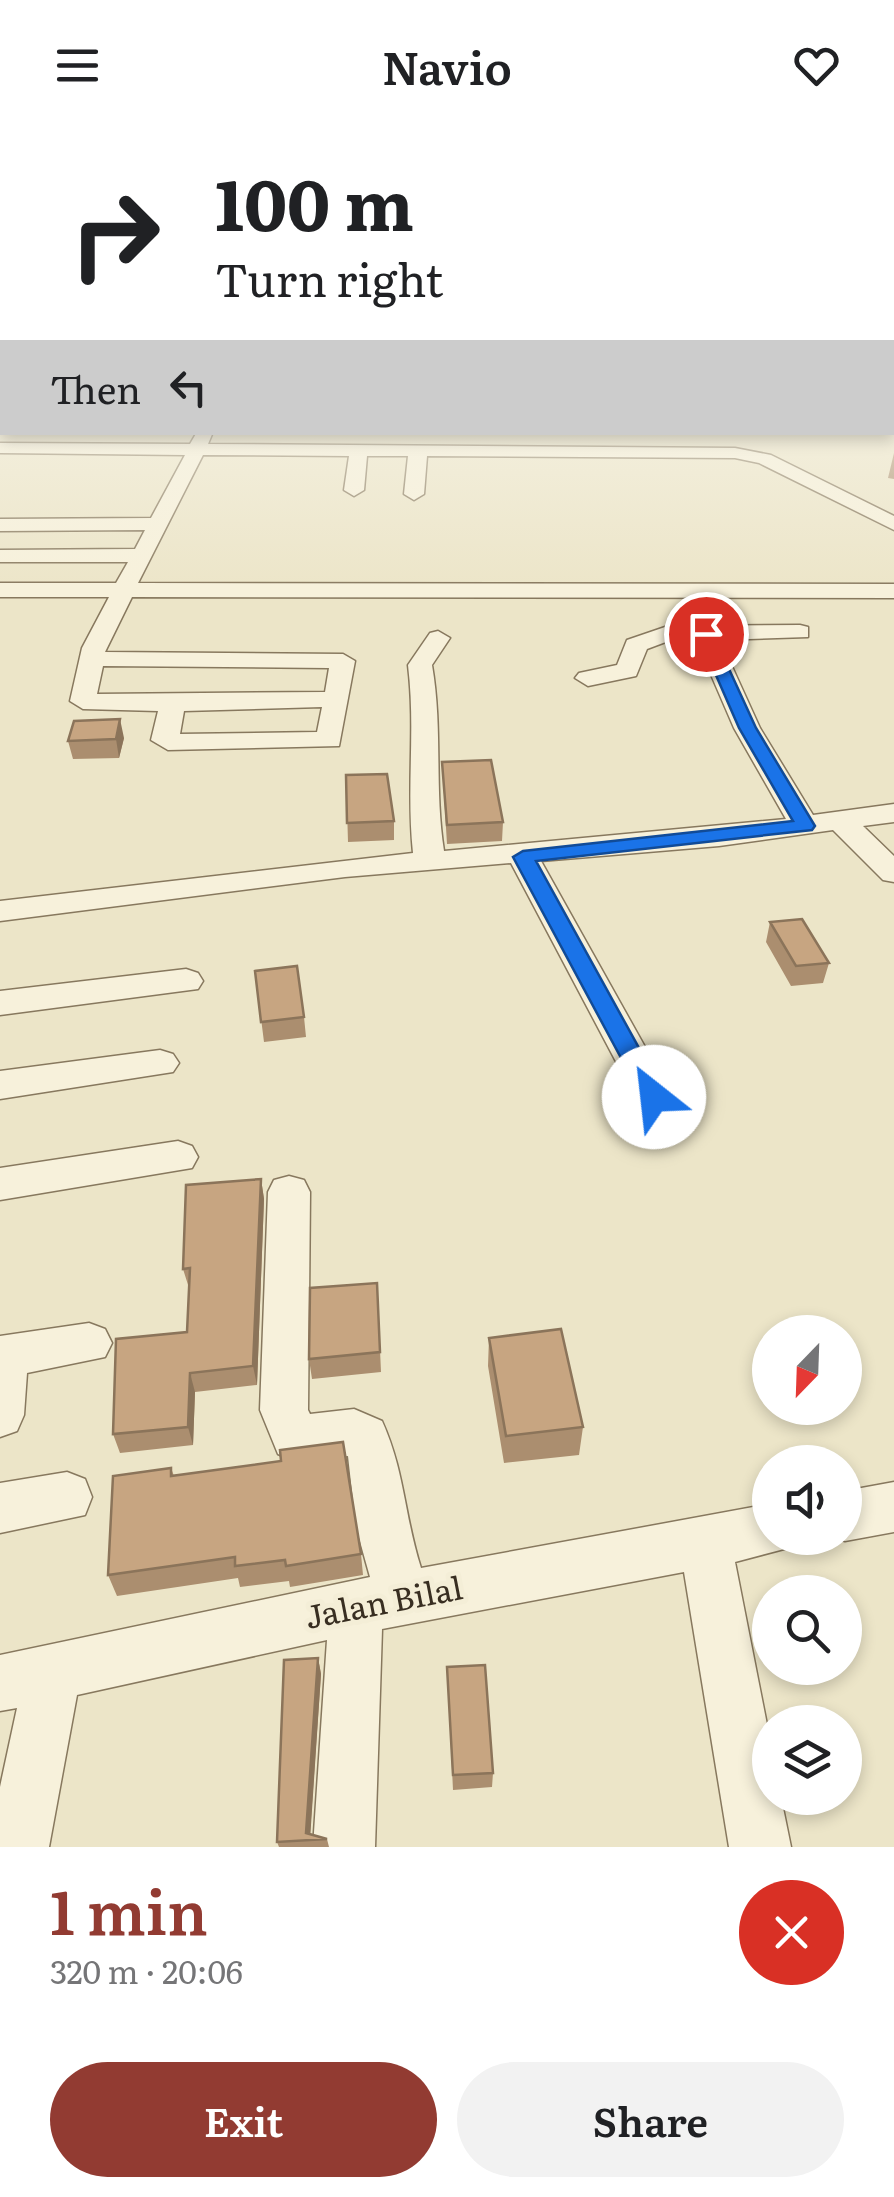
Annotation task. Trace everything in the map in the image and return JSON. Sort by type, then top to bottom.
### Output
[{"type":"street","points":[[704,452],[732,435]]},
{"type":"street","points":[[0,448],[202,441],[418,450],[477,442],[530,459]]},
{"type":"street","points":[[202,441],[123,589],[92,659],[84,702],[173,704],[338,699]]},
{"type":"street","points":[[477,442],[482,464],[704,452],[765,460],[894,524]]},
{"type":"street","points":[[354,490],[359,450]]},
{"type":"street","points":[[414,494],[418,450]]},
{"type":"street","points":[[0,525],[155,524]]},
{"type":"street","points":[[0,556],[140,555]]},
{"type":"street","points":[[0,590],[894,591]]},
{"type":"street","points":[[657,591],[668,633]]},
{"type":"street","points":[[588,678],[627,670],[636,645],[668,633],[800,632]]},
{"type":"street","points":[[706,634],[748,728],[805,826]]},
{"type":"street","points":[[430,862],[422,802],[428,719],[420,666],[438,638]]},
{"type":"street","points":[[92,659],[343,661],[332,737],[321,742],[168,742],[164,740],[173,704]]},
{"type":"street","points":[[0,911],[345,868],[523,857],[894,813]]},
{"type":"street","points":[[840,820],[894,873]]},
{"type":"street","points":[[523,857],[654,1097]]},
{"type":"street","points":[[0,1004],[186,981]]},
{"type":"street","points":[[0,1084],[160,1063]]},
{"type":"street","points":[[0,1184],[178,1157]]},
{"type":"street","points":[[289,1192],[284,1410],[290,1434],[295,1438],[354,1432],[365,1437],[376,1464],[382,1527],[379,1603],[344,1847]]},
{"type":"street","points":[[0,1415],[2,1357],[89,1343]]},
{"type":"street","points":[[0,1508],[67,1496]]},
{"type":"street","points":[[862,1513],[894,1508]]},
{"type":"street","name":"Jalan Bilal","points":[[26,1678],[379,1603],[752,1533]]},
{"type":"street","points":[[705,1542],[760,1847]]},
{"type":"street","points":[[18,1847],[26,1678]]},
{"type":"building","points":[[120,719],[116,739],[68,741],[74,721]]},
{"type":"building","points":[[491,760],[503,822],[447,825],[442,762]]},
{"type":"building","points":[[387,774],[394,821],[347,823],[346,775]]},
{"type":"building","points":[[802,919],[829,963],[796,966],[770,922]]},
{"type":"building","points":[[297,966],[304,1017],[261,1022],[255,971]]},
{"type":"building","points":[[261,1179],[253,1366],[190,1373],[188,1427],[113,1434],[116,1339],[187,1332],[190,1268],[183,1269],[186,1185]]},
{"type":"building","points":[[377,1283],[380,1352],[309,1359],[310,1288]]},
{"type":"building","points":[[561,1329],[583,1427],[506,1436],[489,1338]]},
{"type":"building","points":[[343,1442],[361,1554],[286,1566],[285,1560],[235,1566],[235,1557],[108,1575],[113,1476],[171,1468],[171,1476],[281,1461],[280,1450]]},
{"type":"building","points":[[318,1658],[306,1833],[327,1839],[277,1842],[284,1660]]},
{"type":"building","points":[[485,1665],[493,1773],[453,1775],[447,1667]]},
{"type":"route","points":[[654,1097],[523,857],[805,826],[748,728],[706,634]]}]
